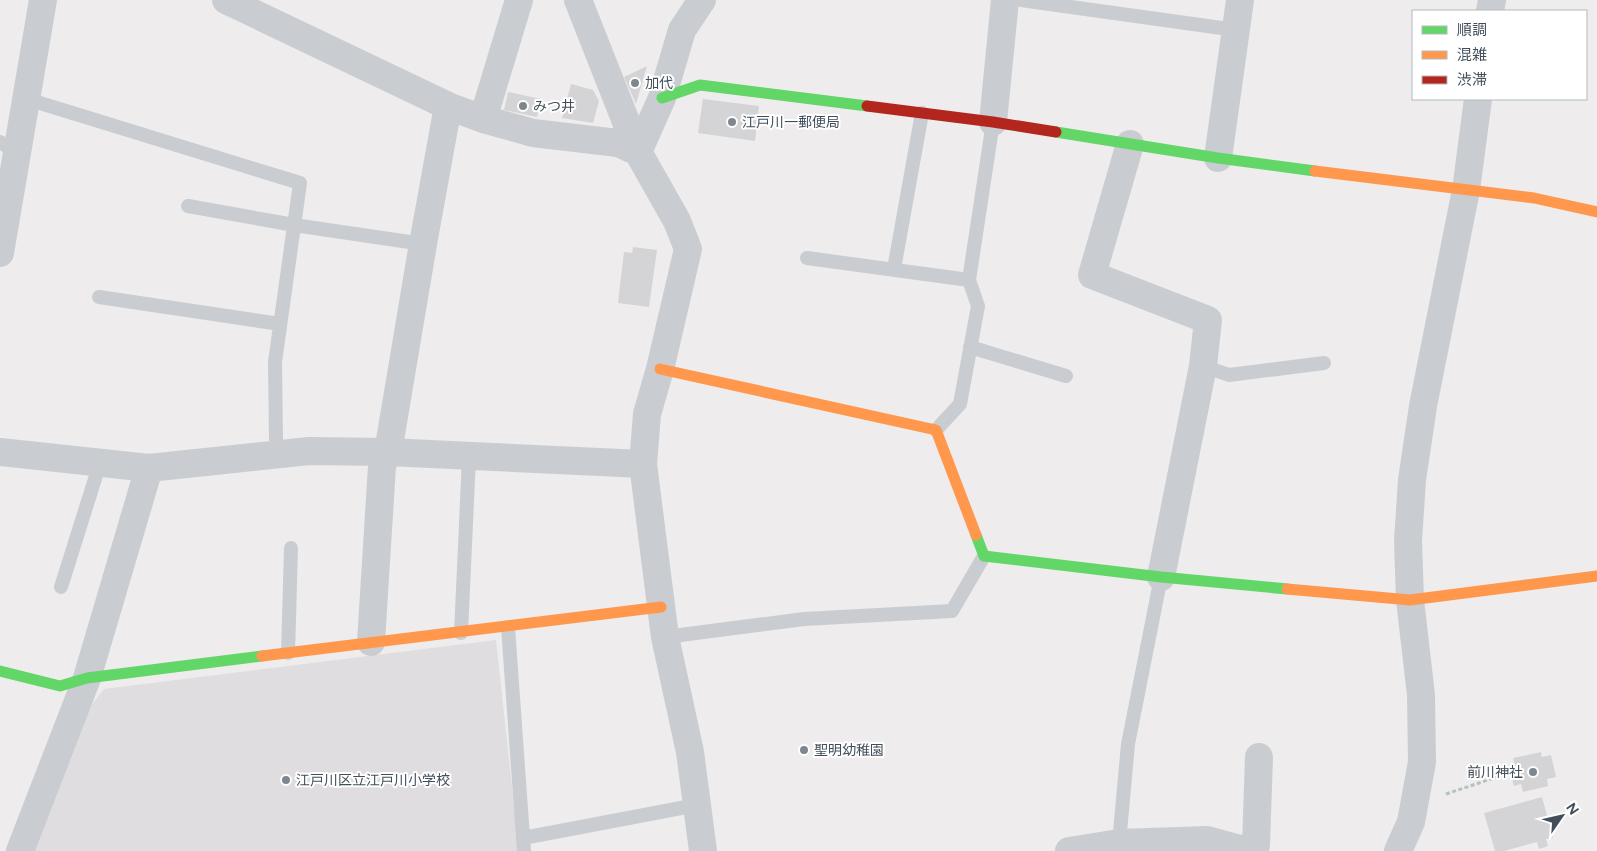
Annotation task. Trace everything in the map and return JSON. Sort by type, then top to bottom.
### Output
[{"type":"street","points":[[0,253],[9,148],[27,99],[43,0]]},
{"type":"street","points":[[226,0],[448,106],[483,120],[533,133],[618,143],[638,152]]},
{"type":"street","points":[[483,120],[519,0]]},
{"type":"street","points":[[578,0],[638,152],[677,221],[688,249],[648,414],[643,464],[665,637],[690,752],[704,851]]},
{"type":"street","points":[[638,152],[662,98],[682,30],[702,0]]},
{"type":"street","points":[[993,122],[1005,0]]},
{"type":"street","points":[[1218,158],[1240,0]]},
{"type":"street","points":[[662,98],[700,85],[993,122],[1218,158],[1534,198],[1597,212]]},
{"type":"street","points":[[1398,851],[1411,822],[1422,762],[1422,703],[1410,600],[1408,541],[1412,480],[1423,406],[1466,190],[1478,100]]},
{"type":"street","points":[[371,642],[382,466],[388,452],[448,106]]},
{"type":"street","points":[[1130,144],[1092,275],[1208,320],[1203,366],[1162,577]]},
{"type":"street","points":[[660,369],[936,430],[984,556],[1162,577],[1410,600],[1597,576]]},
{"type":"street","points":[[0,452],[148,468],[309,451],[388,452],[643,464]]},
{"type":"street","points":[[20,851],[87,678],[148,468]]},
{"type":"street","points":[[0,672],[60,686],[87,678],[661,607]]},
{"type":"street","points":[[1069,851],[1120,843],[1207,840],[1244,850],[1256,845],[1260,757]]},
{"type":"lane","points":[[1021,0],[1236,30]]},
{"type":"lane","points":[[27,99],[300,183],[275,362],[276,439],[279,455]]},
{"type":"lane","points":[[894,269],[922,113]]},
{"type":"lane","points":[[936,430],[960,404],[978,306],[969,280],[993,122]]},
{"type":"lane","points":[[188,206],[294,225],[423,244]]},
{"type":"lane","points":[[807,258],[969,280]]},
{"type":"lane","points":[[99,297],[280,324]]},
{"type":"lane","points":[[970,347],[1066,376]]},
{"type":"lane","points":[[1203,366],[1228,374],[1324,363]]},
{"type":"lane","points":[[461,633],[469,457]]},
{"type":"lane","points":[[60,587],[100,462]]},
{"type":"lane","points":[[288,653],[291,548]]},
{"type":"lane","points":[[665,637],[804,619],[952,611],[984,556]]},
{"type":"lane","points":[[1120,843],[1128,744],[1162,577]]},
{"type":"lane","points":[[508,627],[523,845],[697,805]]},
{"type":"path","points":[[1414,804],[1506,774]]},
{"type":"shaded area","name":"江戸川区立江戸川小学校","points":[[496,640],[519,851],[32,851],[89,708],[104,689]]},
{"type":"building","points":[[647,66],[636,104],[624,77]]},
{"type":"building","points":[[571,84],[593,90],[599,101],[593,123],[562,118]]},
{"type":"building","points":[[508,92],[541,99],[537,117],[504,110]]},
{"type":"building","points":[[703,99],[759,106],[755,141],[698,133]]},
{"type":"building","points":[[633,247],[657,250],[649,307],[618,303],[624,252],[632,253]]},
{"type":"building","points":[[1541,752],[1542,757],[1551,755],[1556,777],[1547,779],[1548,786],[1523,792],[1521,784],[1514,786],[1509,767],[1515,766],[1513,758]]},
{"type":"building","points":[[1542,797],[1553,838],[1546,839],[1548,846],[1539,849],[1537,842],[1504,851],[1495,851],[1484,813]]},
{"type":"traffic: fast","points":[[662,98],[700,85],[867,106]]},
{"type":"traffic: fast","points":[[1056,132],[1218,158],[1315,171]]},
{"type":"traffic: fast","points":[[976,535],[984,556],[1161,577],[1287,589]]},
{"type":"traffic: fast","points":[[0,671],[60,686],[87,678],[262,656]]},
{"type":"traffic: slow","points":[[1315,171],[1534,198],[1597,212]]},
{"type":"traffic: slow","points":[[660,369],[936,430],[976,535]]},
{"type":"traffic: slow","points":[[1287,589],[1410,600],[1597,576]]},
{"type":"traffic: slow","points":[[262,656],[661,607]]},
{"type":"traffic: jam","points":[[867,106],[1056,132]]},
{"type":"place","name":"加代","points":[[635,83]]},
{"type":"place","name":"みつ井","points":[[523,106]]},
{"type":"place","name":"江戸川一郵便局","points":[[732,122]]},
{"type":"place","name":"聖明幼稚園","points":[[804,750]]},
{"type":"place","name":"前川神社","points":[[1533,772]]},
{"type":"place","name":"江戸川区立江戸川小学校","points":[[286,780]]}]
